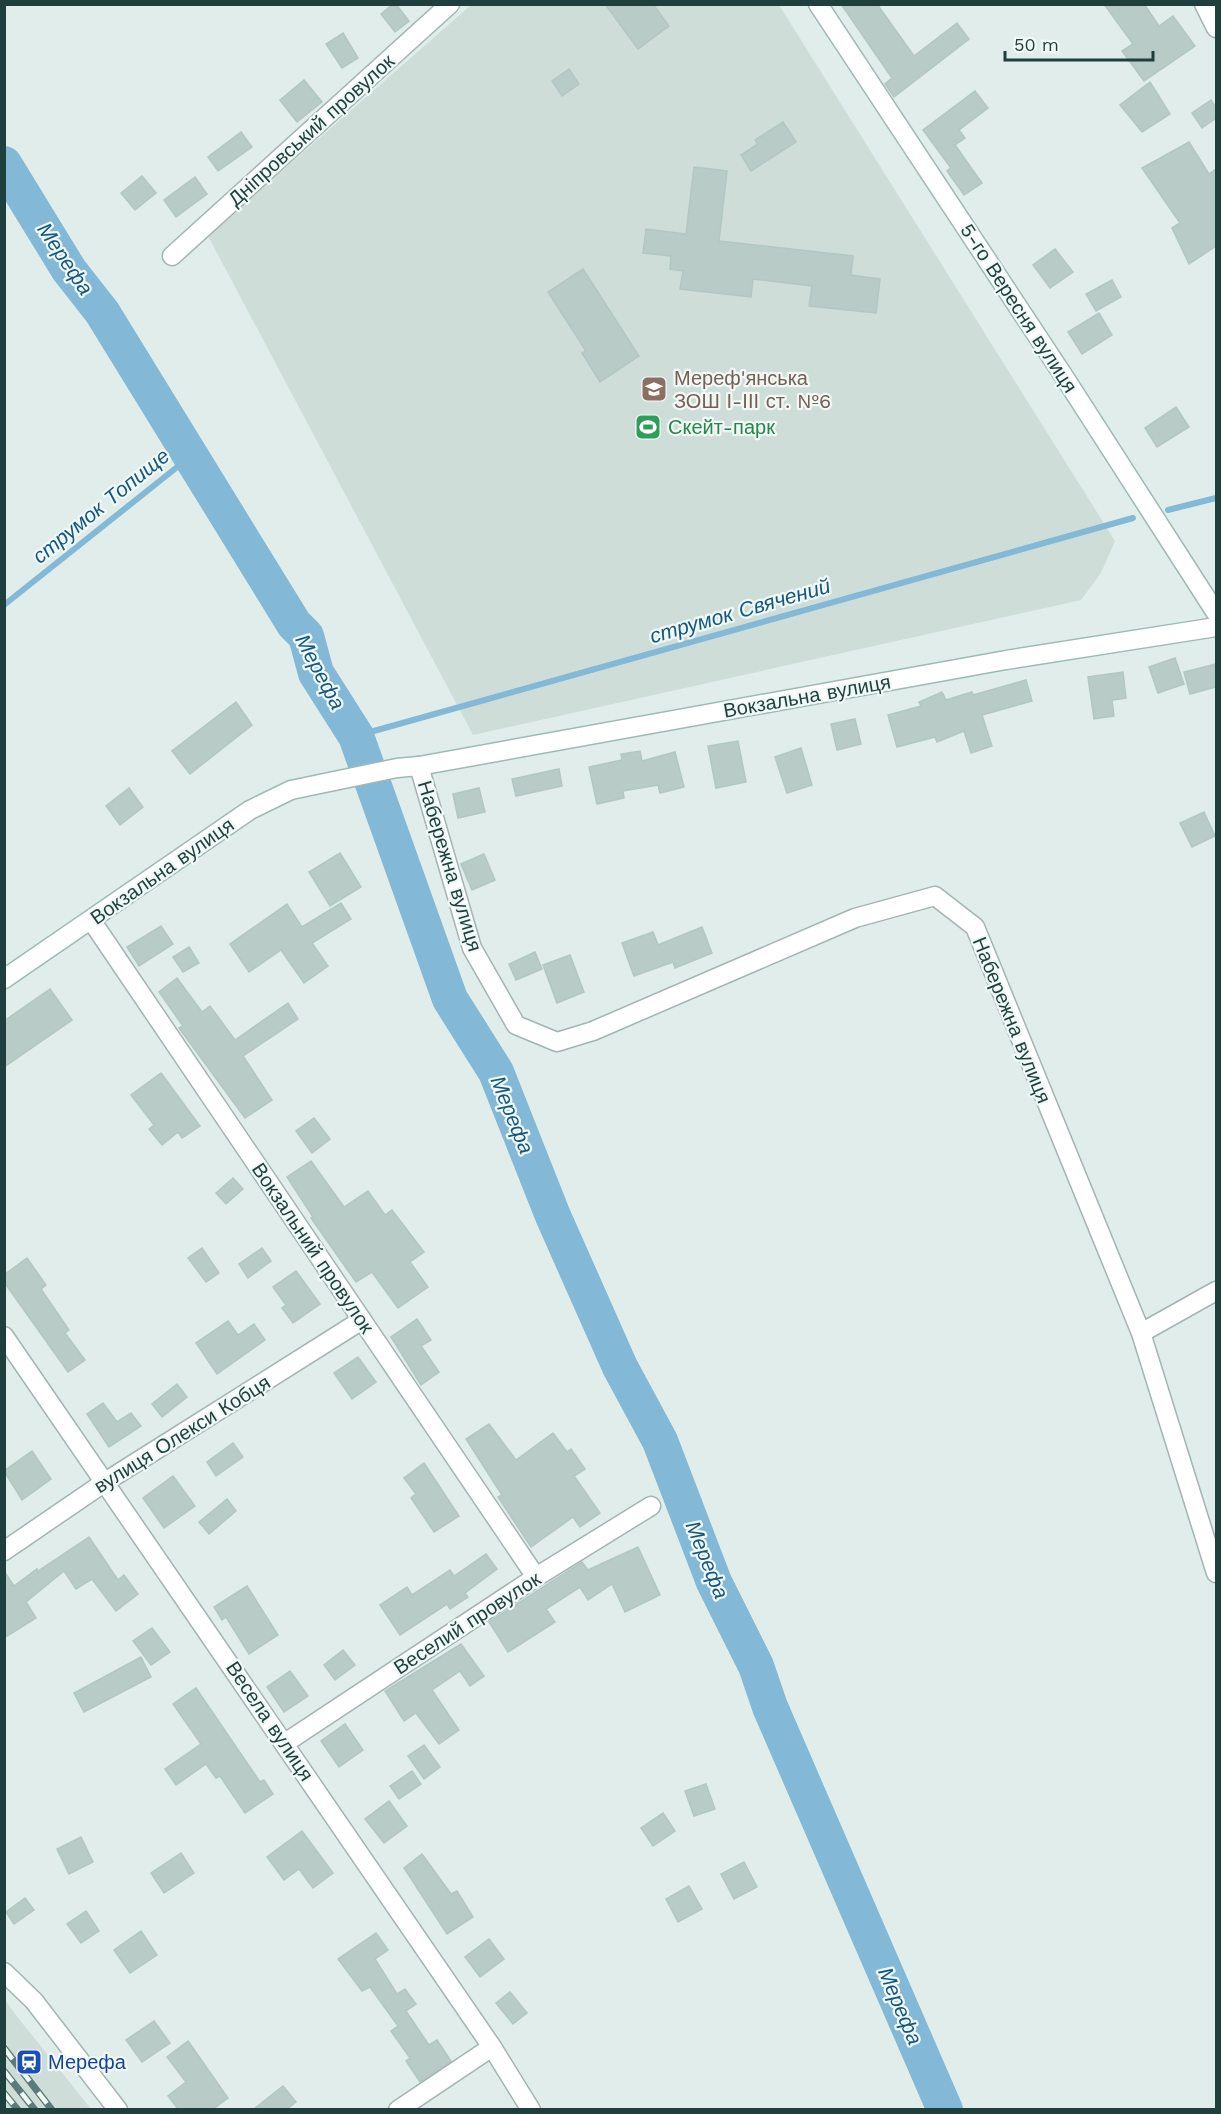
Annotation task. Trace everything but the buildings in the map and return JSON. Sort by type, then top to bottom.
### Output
[{"type":"street","name":"Дніпровський провулок","points":[[172,255],[450,4]]},
{"type":"street","name":"5-го Вересня вулиця","points":[[818,4],[1065,378],[1216,613]]},
{"type":"street","points":[[1204,4],[1216,28]]},
{"type":"street","name":"Вокзальна вулиця","points":[[4,979],[250,810],[291,790],[397,768],[419,766],[1006,660],[1216,627]]},
{"type":"street","name":"Набережна вулиця","points":[[419,766],[472,948],[516,1026],[557,1042],[593,1032],[855,918],[934,896],[975,927],[1140,1333],[1216,1573]]},
{"type":"street","name":"Вокзальний провулок","points":[[91,920],[536,1577]]},
{"type":"street","points":[[1140,1333],[1216,1291]]},
{"type":"street","name":"вулиця Олекси Кобця","points":[[4,1551],[105,1482],[362,1320]]},
{"type":"street","name":"Весела вулиця","points":[[4,1336],[285,1743],[492,2047],[531,2109]]},
{"type":"street","name":"Веселий провулок","points":[[285,1743],[536,1577],[651,1506]]},
{"type":"street","points":[[4,1972],[34,2001],[118,2109]]},
{"type":"street","points":[[398,2109],[492,2047]]},
{"type":"shaded area","name":"Мереф'янська ЗОШ І-ІІІ ст. №6","points":[[471,5],[779,5],[1115,541],[1101,573],[1081,600],[473,735],[208,236]]},
{"type":"shaded area","name":"Мерефа","points":[[5,2000],[15,2014],[91,2109],[5,2109]]},
{"type":"waterway","name":"Мерефа","points":[[4,164],[69,270],[102,312],[294,624],[306,636],[316,673],[356,736],[450,999],[496,1072],[553,1216],[620,1367],[660,1441],[714,1582],[756,1666],[770,1707],[945,2110]]},
{"type":"waterway","name":"струмок Топище","points":[[4,605],[191,456]]},
{"type":"waterway","name":"струмок Свячений","points":[[1168,510],[1216,498]]},
{"type":"waterway","name":"струмок Свячений","points":[[356,736],[1133,518]]},
{"type":"railway","points":[[4,2048],[52,2110]]},
{"type":"railway","points":[[4,2071],[35,2110]]},
{"type":"railway","points":[[4,2093],[18,2110]]},
{"type":"place","name":"Мереф'янська ЗОШ І-ІІІ ст. №6","points":[[654,389]]},
{"type":"place","name":"Скейт-парк","points":[[648,427]]},
{"type":"place","name":"Мерефа","points":[[29,2062]]}]
